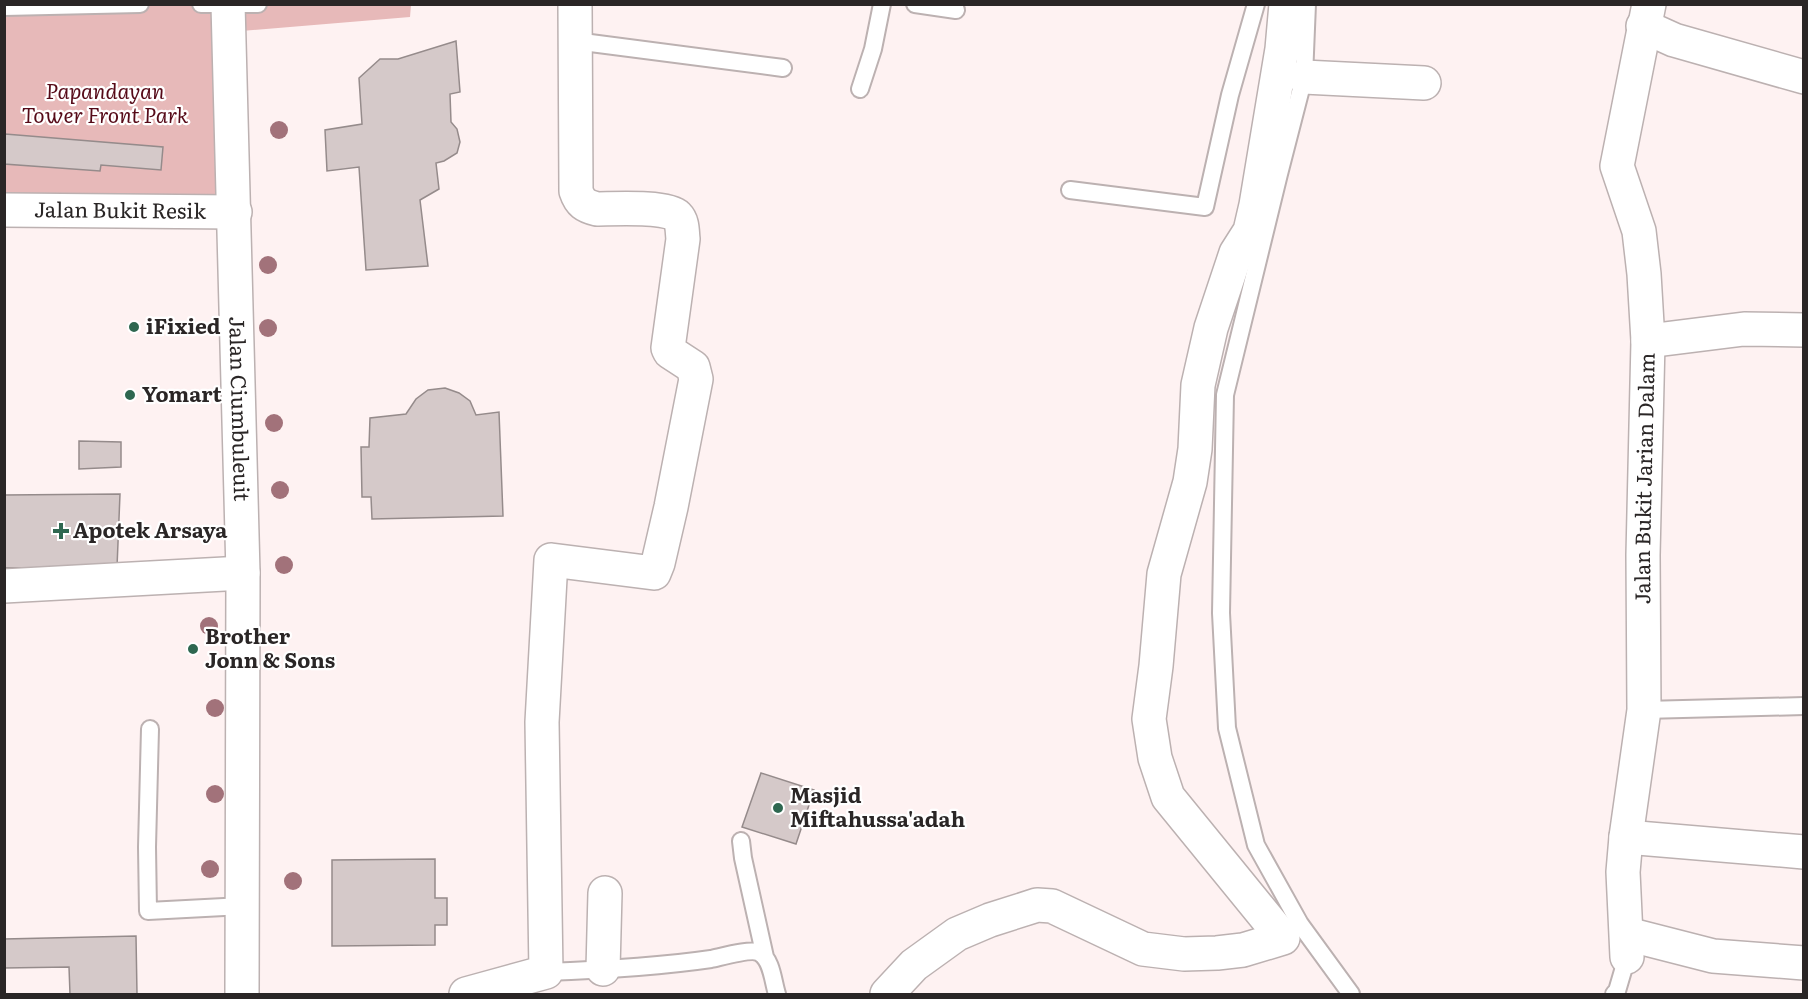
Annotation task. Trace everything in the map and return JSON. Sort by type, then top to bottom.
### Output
[{"type":"street","points":[[466,994],[546,972],[542,722],[551,560],[654,573],[671,507],[696,379],[693,367],[670,352],[668,348],[682,239],[682,224],[677,216],[667,210],[597,209],[579,201],[576,190],[576,4]]},
{"type":"street","points":[[887,994],[914,965],[957,933],[1038,905],[1052,906],[1143,949],[1184,954],[1217,953],[1243,950],[1283,938],[1168,797],[1155,758],[1149,719],[1164,574],[1190,482],[1195,449],[1198,385],[1211,328],[1236,253],[1250,231],[1254,214],[1282,50],[1286,4]]},
{"type":"street","name":"Jalan Ciumbuleuit","points":[[229,5],[243,573],[242,994]]},
{"type":"street","points":[[1646,15],[1674,40],[1803,77]]},
{"type":"street","name":"Jalan Bukit Jarian Dalam","points":[[1627,945],[1623,872],[1644,710],[1643,555],[1648,341],[1639,231],[1617,166],[1646,15]]},
{"type":"street","points":[[1304,77],[1424,83]]},
{"type":"street","name":"Jalan Bukit Resik","points":[[4,210],[235,212]]},
{"type":"street","points":[[1648,341],[1744,329],[1803,330]]},
{"type":"street","points":[[4,586],[243,573]]},
{"type":"street","points":[[1626,837],[1803,852]]},
{"type":"street","points":[[603,969],[605,893]]},
{"type":"street","points":[[1627,945],[1713,956],[1803,963]]},
{"type":"lane","points":[[4,7],[140,4]]},
{"type":"lane","points":[[860,89],[873,49],[882,4]]},
{"type":"lane","points":[[915,4],[956,10]]},
{"type":"lane","points":[[1070,190],[1205,207],[1230,95],[1256,4]]},
{"type":"lane","points":[[1307,4],[1304,77],[1278,174],[1225,395],[1221,613],[1227,728],[1257,845],[1300,924],[1351,994]]},
{"type":"lane","points":[[575,41],[783,68]]},
{"type":"lane","points":[[1644,710],[1803,706]]},
{"type":"lane","points":[[150,729],[148,911],[243,906]]},
{"type":"lane","points":[[741,841],[742,858],[765,957],[777,994]]},
{"type":"lane","points":[[1614,994],[1617,992],[1627,945]]},
{"type":"lane","points":[[546,972],[696,961],[748,951],[758,951],[765,957]]},
{"type":"green space","name":"Papandayan Tower Front Park","points":[[4,5],[411,5],[410,17],[218,33],[225,200],[5,207]]},
{"type":"building","points":[[456,41],[460,92],[450,94],[451,122],[457,129],[460,142],[457,153],[436,163],[439,189],[420,200],[428,266],[366,270],[359,167],[327,171],[325,130],[362,124],[359,78],[380,59],[398,59]]},
{"type":"building","points":[[5,134],[163,147],[161,170],[101,165],[100,171],[4,164]]},
{"type":"building","points":[[445,388],[459,393],[470,401],[476,415],[499,412],[503,516],[372,519],[371,497],[362,497],[361,447],[369,447],[370,418],[406,414],[416,399],[428,390]]},
{"type":"building","points":[[79,441],[121,442],[121,467],[79,469]]},
{"type":"building","name":"Apotek Arsaya","points":[[120,494],[117,567],[4,568],[4,495]]},
{"type":"building","name":"Masjid Miftahussa'adah","points":[[761,773],[814,790],[796,844],[742,827]]},
{"type":"building","points":[[435,859],[435,898],[447,898],[447,925],[435,925],[435,945],[332,946],[332,860]]},
{"type":"building","points":[[136,936],[137,994],[70,994],[69,967],[4,968],[4,939]]},
{"type":"place","name":"iFixied","points":[[134,327]]},
{"type":"place","name":"Yomart","points":[[130,395]]},
{"type":"place","name":"Apotek Arsaya","points":[[61,531]]},
{"type":"place","name":"Brother Jonn & Sons","points":[[193,649]]},
{"type":"place","name":"Masjid Miftahussa'adah","points":[[778,808]]}]
